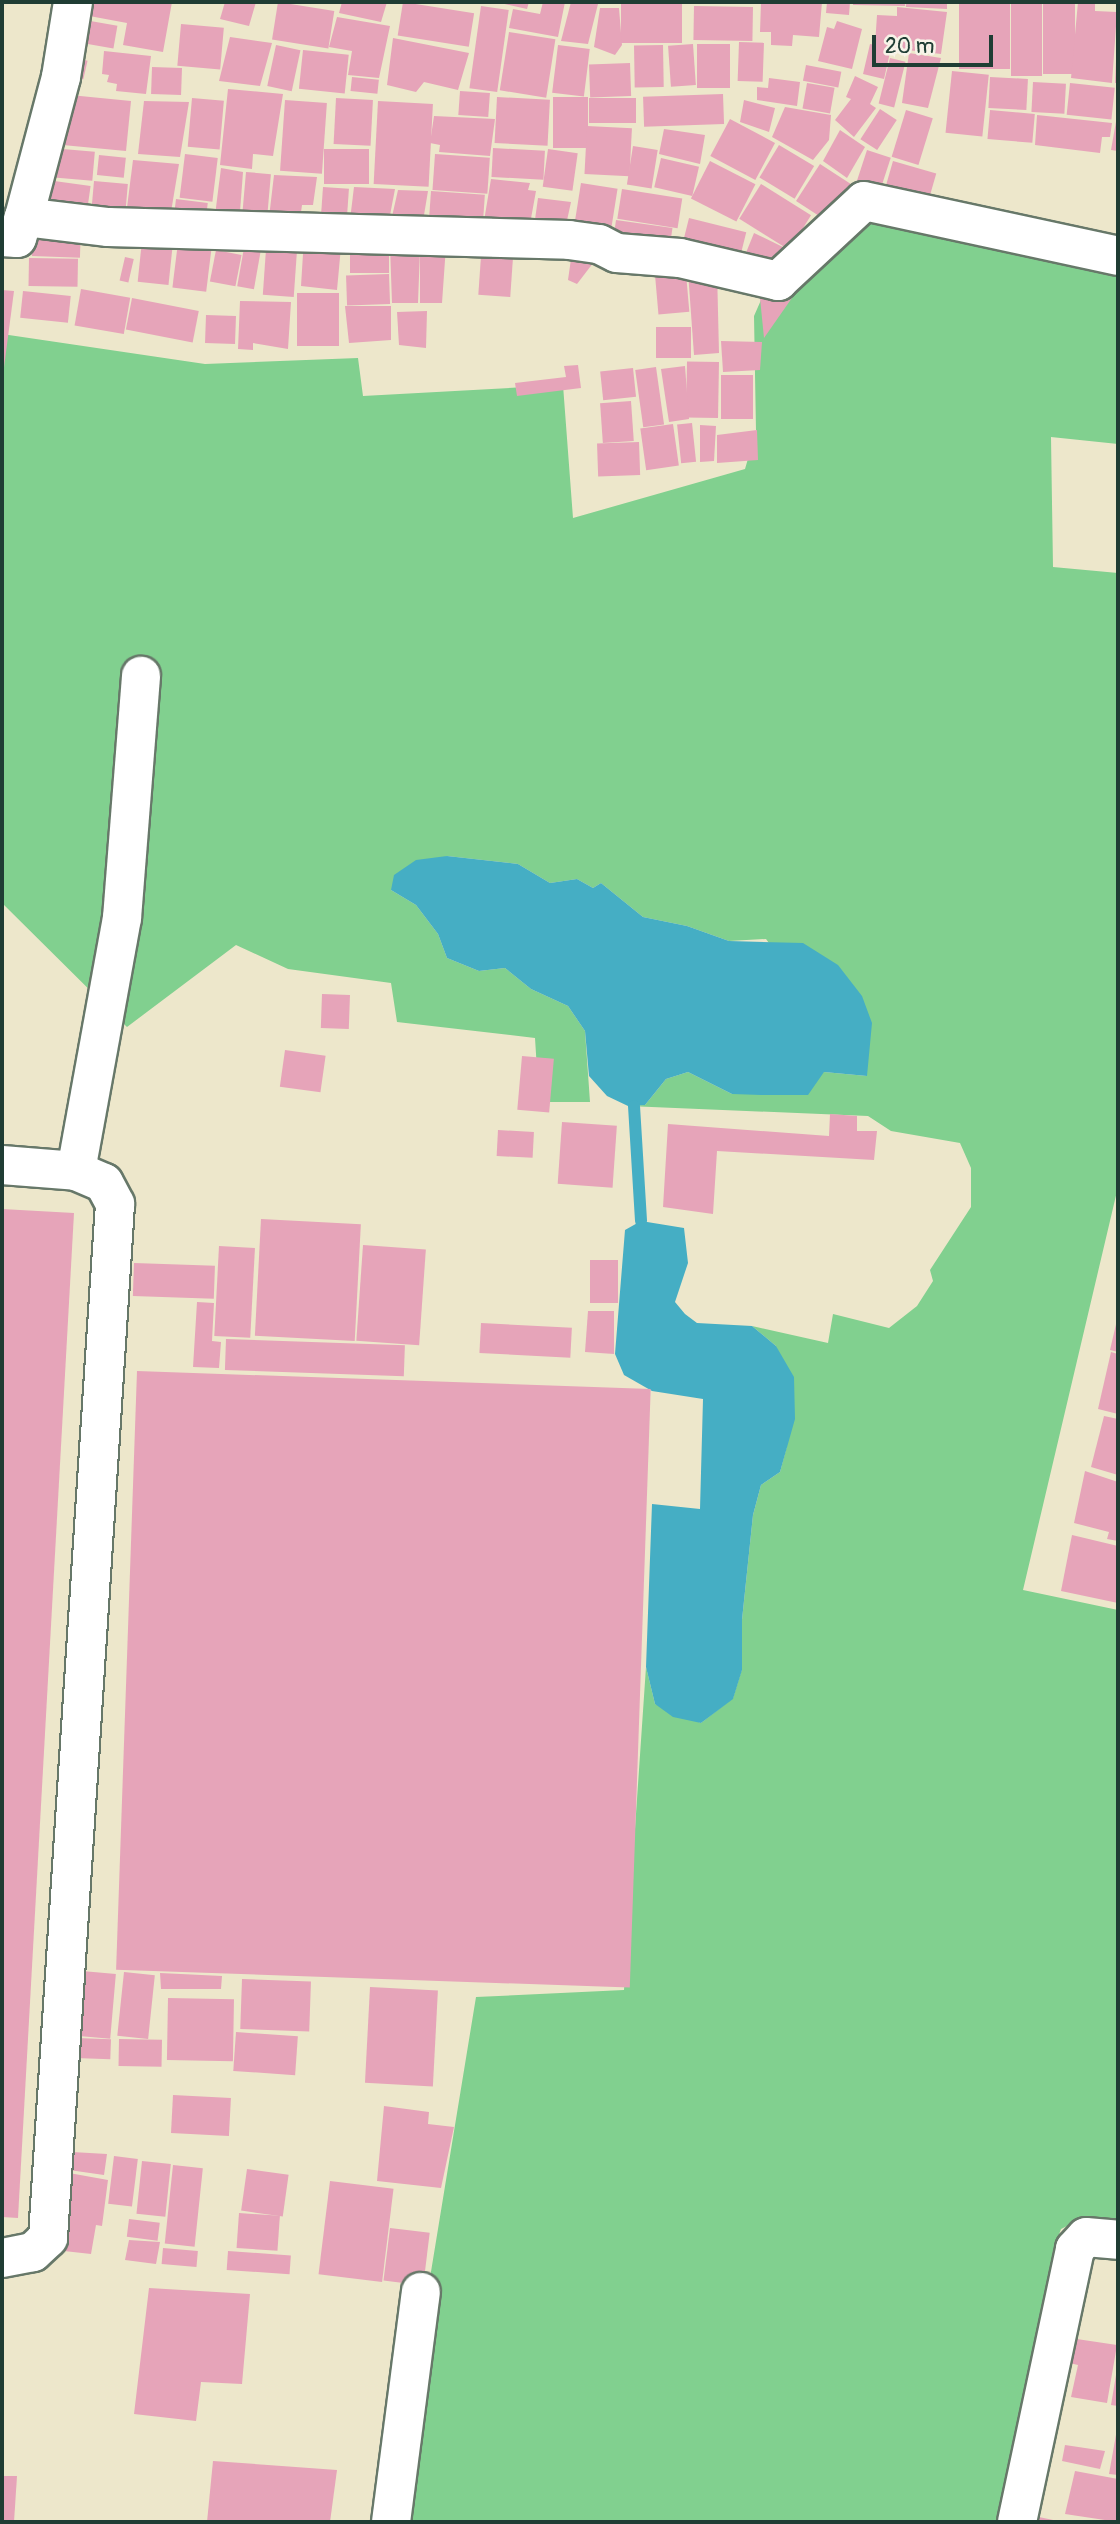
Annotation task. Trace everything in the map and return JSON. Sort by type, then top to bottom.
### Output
[{"type":"street","points":[[73,2],[61,77],[13,227],[108,227],[569,240],[599,244],[617,253],[680,258],[778,281],[864,201],[1118,256]]},
{"type":"street","points":[[76,1171],[122,918],[141,676]]},
{"type":"street","points":[[2,1166],[76,1171],[104,1183],[115,1204],[48,2238],[33,2252],[2,2258]]},
{"type":"street","points":[[1017,2522],[1075,2249],[1086,2237],[1118,2240]]},
{"type":"street","points":[[391,2522],[421,2292]]},
{"type":"green space","points":[[844,202],[1118,258],[1118,444],[1051,437],[1053,567],[1118,573],[1118,1187],[1023,1590],[1118,1610],[1118,2231],[1073,2223],[1061,2229],[1053,2251],[1027,2448],[1005,2522],[390,2522],[476,1997],[624,1990],[646,1667],[655,1704],[701,1723],[733,1698],[742,1669],[742,1620],[753,1515],[761,1485],[780,1472],[787,1446],[776,1346],[752,1326],[828,1343],[833,1314],[889,1328],[917,1306],[933,1281],[930,1270],[971,1207],[971,1168],[960,1143],[891,1131],[868,1116],[628,1106],[645,1105],[666,1079],[688,1072],[732,1094],[824,1072],[867,1076],[766,939],[729,941],[687,926],[643,917],[601,883],[593,888],[577,879],[550,883],[518,864],[447,856],[391,890],[416,905],[438,934],[447,958],[479,971],[505,968],[531,989],[568,1006],[585,1031],[590,1102],[539,1102],[535,1038],[397,1022],[391,983],[288,969],[236,945],[127,1027],[2,903],[2,334],[205,364],[358,358],[363,396],[563,385],[573,518],[745,469],[756,431],[754,316],[782,252]]},
{"type":"water","points":[[447,856],[518,864],[550,883],[577,879],[593,888],[601,883],[643,917],[687,926],[729,941],[803,943],[838,965],[862,996],[872,1023],[867,1076],[824,1072],[808,1095],[761,1095],[732,1094],[688,1072],[666,1079],[645,1105],[628,1106],[607,1096],[589,1076],[585,1031],[568,1006],[531,989],[505,968],[479,971],[447,958],[438,934],[416,905],[391,890],[394,875],[416,860]]},
{"type":"water","points":[[641,1221],[684,1228],[688,1263],[675,1302],[685,1314],[697,1323],[752,1326],[776,1346],[794,1377],[795,1419],[780,1472],[761,1485],[753,1515],[742,1620],[742,1670],[733,1699],[701,1723],[673,1717],[655,1704],[646,1667],[652,1504],[700,1509],[703,1399],[652,1391],[624,1375],[615,1354],[625,1230]]},
{"type":"building","points":[[86,2],[172,2],[163,52],[123,45],[127,23],[84,15]]},
{"type":"building","points":[[225,2],[256,2],[249,26],[220,19]]},
{"type":"building","points":[[278,2],[334,11],[328,48],[272,40]]},
{"type":"building","points":[[342,2],[387,2],[381,22],[339,13]]},
{"type":"building","points":[[403,2],[474,13],[469,47],[398,36]]},
{"type":"building","points":[[496,2],[529,2],[527,9]]},
{"type":"building","points":[[543,2],[565,2],[558,37],[509,28],[513,9],[540,14]]},
{"type":"building","points":[[571,2],[598,4],[588,44],[561,41]]},
{"type":"building","points":[[621,2],[682,2],[682,43],[621,43]]},
{"type":"building","points":[[761,2],[822,2],[819,37],[793,35],[792,46],[771,45],[771,32],[760,32]]},
{"type":"building","points":[[827,2],[850,2],[849,15],[826,13]]},
{"type":"building","points":[[853,2],[905,2],[905,6],[853,5]]},
{"type":"building","points":[[906,2],[947,2],[947,9],[906,7]]},
{"type":"building","points":[[959,2],[1010,2],[1010,69],[959,69]]},
{"type":"building","points":[[1011,2],[1042,2],[1042,76],[1011,76]]},
{"type":"building","points":[[1043,2],[1075,2],[1075,74],[1043,74]]},
{"type":"building","points":[[1078,2],[1095,2],[1095,11],[1117,12],[1112,83],[1071,78]]},
{"type":"building","points":[[481,6],[509,10],[497,92],[469,88]]},
{"type":"building","points":[[694,6],[753,7],[752,41],[693,40]]},
{"type":"building","points":[[897,7],[947,12],[941,54],[891,48],[884,79],[863,74],[870,44],[875,45],[877,15],[897,16]]},
{"type":"building","points":[[600,8],[619,8],[622,45],[615,55],[594,47]]},
{"type":"building","points":[[337,17],[390,26],[379,78],[348,75],[352,51],[329,47]]},
{"type":"building","points":[[79,19],[117,26],[113,48],[75,42]]},
{"type":"building","points":[[837,21],[862,29],[852,69],[818,61],[827,27],[834,29]]},
{"type":"building","points":[[181,24],[224,28],[220,70],[177,66]]},
{"type":"building","points":[[509,32],[555,39],[546,98],[500,90]]},
{"type":"building","points":[[230,37],[272,43],[260,86],[219,81]]},
{"type":"building","points":[[393,38],[469,53],[458,90],[424,82],[416,92],[387,85]]},
{"type":"building","points":[[739,42],[764,43],[763,82],[738,81]]},
{"type":"building","points":[[693,44],[696,85],[671,87],[668,46]]},
{"type":"building","points":[[697,44],[730,44],[730,88],[697,88]]},
{"type":"building","points":[[276,45],[300,50],[292,91],[267,86]]},
{"type":"building","points":[[558,45],[590,49],[584,97],[552,93]]},
{"type":"building","points":[[663,45],[664,87],[635,87],[634,46]]},
{"type":"building","points":[[303,50],[349,55],[345,94],[299,89]]},
{"type":"building","points":[[104,51],[151,56],[146,94],[116,91],[117,84],[107,82],[109,75],[102,74]]},
{"type":"building","points":[[909,53],[941,58],[928,108],[902,103]]},
{"type":"building","points":[[71,57],[88,61],[83,79],[67,76]]},
{"type":"building","points":[[890,58],[906,62],[894,107],[879,104]]},
{"type":"building","points":[[1118,60],[1118,83],[1115,83]]},
{"type":"building","points":[[630,63],[631,96],[590,97],[589,64]]},
{"type":"building","points":[[806,65],[841,72],[838,88],[803,81]]},
{"type":"building","points":[[152,67],[182,68],[181,95],[151,94]]},
{"type":"building","points":[[952,71],[989,75],[982,137],[946,133]]},
{"type":"building","points":[[855,76],[878,87],[870,104],[876,108],[854,137],[835,120],[851,99],[846,97]]},
{"type":"building","points":[[352,77],[379,80],[377,94],[351,91]]},
{"type":"building","points":[[990,77],[1028,79],[1026,110],[988,108]]},
{"type":"building","points":[[769,78],[800,82],[797,106],[757,100],[757,87],[768,88]]},
{"type":"building","points":[[1033,82],[1066,84],[1064,114],[1031,112]]},
{"type":"building","points":[[807,83],[835,88],[830,113],[802,109]]},
{"type":"building","points":[[1070,83],[1115,88],[1111,120],[1067,115]]},
{"type":"building","points":[[228,89],[283,94],[273,156],[253,154],[252,169],[220,165]]},
{"type":"building","points":[[460,91],[490,93],[488,117],[458,115]]},
{"type":"building","points":[[723,94],[724,124],[644,127],[643,97]]},
{"type":"building","points":[[70,95],[131,101],[126,151],[52,144]]},
{"type":"building","points":[[497,97],[550,100],[548,146],[495,143]]},
{"type":"building","points":[[553,97],[588,97],[588,148],[553,148]]},
{"type":"building","points":[[192,98],[224,101],[220,150],[188,147]]},
{"type":"building","points":[[336,98],[373,100],[371,146],[334,144]]},
{"type":"building","points":[[589,98],[636,98],[636,123],[589,123]]},
{"type":"building","points":[[285,100],[327,103],[322,174],[280,171]]},
{"type":"building","points":[[744,100],[775,108],[769,132],[740,122]]},
{"type":"building","points":[[144,101],[189,102],[180,157],[138,154]]},
{"type":"building","points":[[378,101],[433,104],[429,187],[374,184]]},
{"type":"building","points":[[785,107],[831,115],[829,140],[813,160],[772,137]]},
{"type":"building","points":[[880,109],[897,120],[877,150],[860,139]]},
{"type":"building","points":[[906,110],[933,118],[918,165],[892,157]]},
{"type":"building","points":[[990,110],[1035,114],[1032,143],[987,139]]},
{"type":"building","points":[[1037,115],[1112,123],[1110,137],[1102,137],[1100,153],[1035,145]]},
{"type":"building","points":[[434,116],[495,119],[490,156],[439,152],[440,145],[430,143]]},
{"type":"building","points":[[1118,116],[1118,151],[1111,150]]},
{"type":"building","points":[[730,119],[775,143],[755,180],[710,156]]},
{"type":"building","points":[[587,126],[632,128],[629,176],[584,174]]},
{"type":"building","points":[[664,129],[705,135],[700,164],[659,154]]},
{"type":"building","points":[[840,130],[865,147],[847,178],[823,161]]},
{"type":"building","points":[[779,145],[814,166],[795,199],[759,178]]},
{"type":"building","points":[[633,146],[658,150],[652,188],[627,185]]},
{"type":"building","points":[[51,148],[95,152],[92,181],[48,177]]},
{"type":"building","points":[[493,148],[545,151],[543,180],[491,177]]},
{"type":"building","points":[[324,149],[369,149],[369,184],[324,184]]},
{"type":"building","points":[[548,149],[578,153],[572,191],[543,187]]},
{"type":"building","points":[[867,150],[891,158],[880,190],[856,182]]},
{"type":"building","points":[[185,154],[218,158],[212,202],[180,198]]},
{"type":"building","points":[[435,154],[490,158],[487,194],[432,190]]},
{"type":"building","points":[[99,155],[126,158],[124,178],[97,175]]},
{"type":"building","points":[[661,158],[699,167],[692,196],[654,187]]},
{"type":"building","points":[[133,160],[179,164],[169,224],[125,223]]},
{"type":"building","points":[[710,161],[755,184],[736,222],[691,198]]},
{"type":"building","points":[[893,161],[936,173],[928,203],[884,191]]},
{"type":"building","points":[[820,164],[854,186],[830,223],[796,201]]},
{"type":"building","points":[[221,168],[243,172],[239,225],[214,223]]},
{"type":"building","points":[[246,172],[271,174],[266,226],[241,224]]},
{"type":"building","points":[[274,175],[317,177],[313,205],[302,205],[299,227],[268,226]]},
{"type":"building","points":[[491,179],[530,183],[528,190],[536,191],[528,235],[482,233]]},
{"type":"building","points":[[47,180],[91,186],[86,219],[42,213]]},
{"type":"building","points":[[94,181],[128,184],[124,224],[91,221]]},
{"type":"building","points":[[581,183],[618,189],[610,239],[573,233]]},
{"type":"building","points":[[761,184],[811,215],[789,250],[739,219]]},
{"type":"building","points":[[323,187],[349,189],[346,229],[320,227]]},
{"type":"building","points":[[354,187],[395,189],[387,231],[349,228]]},
{"type":"building","points":[[622,189],[682,199],[678,228],[617,219]]},
{"type":"building","points":[[398,190],[428,191],[421,233],[389,230]]},
{"type":"building","points":[[431,191],[485,195],[482,234],[428,230]]},
{"type":"building","points":[[538,198],[571,202],[564,234],[533,234]]},
{"type":"building","points":[[176,199],[208,203],[205,224],[173,220]]},
{"type":"building","points":[[689,218],[746,232],[737,269],[680,255]]},
{"type":"building","points":[[616,220],[672,228],[669,255],[612,247]]},
{"type":"building","points":[[33,226],[81,228],[80,258],[32,256]]},
{"type":"building","points":[[143,231],[174,234],[168,285],[138,282]]},
{"type":"building","points":[[754,233],[785,248],[769,277],[741,265]]},
{"type":"building","points":[[179,234],[213,238],[206,292],[172,288]]},
{"type":"building","points":[[267,235],[298,237],[294,297],[263,295]]},
{"type":"building","points":[[342,236],[337,290],[301,286],[304,238]]},
{"type":"building","points":[[350,239],[389,239],[389,273],[350,273]]},
{"type":"building","points":[[245,242],[262,245],[254,289],[237,286]]},
{"type":"building","points":[[482,242],[514,244],[510,297],[478,295]]},
{"type":"building","points":[[573,245],[600,254],[577,284],[568,280]]},
{"type":"building","points":[[390,246],[446,246],[442,303],[420,303],[420,250],[418,303],[392,303]]},
{"type":"building","points":[[216,250],[242,255],[235,286],[210,281]]},
{"type":"building","points":[[125,257],[134,259],[128,282],[120,280]]},
{"type":"building","points":[[29,258],[78,259],[78,287],[29,286]]},
{"type":"building","points":[[685,262],[689,312],[658,315],[654,265]]},
{"type":"building","points":[[717,270],[719,353],[694,355],[688,272]]},
{"type":"building","points":[[389,274],[390,304],[347,305],[346,276]]},
{"type":"building","points":[[759,288],[794,295],[764,338]]},
{"type":"building","points":[[81,289],[130,298],[124,334],[75,325]]},
{"type":"building","points":[[2,290],[14,291],[3,375],[2,375]]},
{"type":"building","points":[[23,291],[71,296],[68,323],[20,318]]},
{"type":"building","points":[[297,293],[339,293],[339,346],[297,346]]},
{"type":"building","points":[[132,298],[199,311],[193,342],[126,329]]},
{"type":"building","points":[[240,301],[291,302],[288,349],[253,343],[253,350],[238,349]]},
{"type":"building","points":[[345,306],[391,306],[391,340],[349,343]]},
{"type":"building","points":[[427,311],[426,348],[399,345],[397,312]]},
{"type":"building","points":[[206,315],[236,316],[235,344],[205,343]]},
{"type":"building","points":[[656,327],[691,327],[691,358],[656,358]]},
{"type":"building","points":[[721,341],[762,342],[760,370],[723,372]]},
{"type":"building","points":[[687,361],[719,362],[718,418],[686,417]]},
{"type":"building","points":[[578,365],[581,388],[517,396],[515,383],[566,377],[564,366]]},
{"type":"building","points":[[685,366],[689,419],[669,422],[661,369]]},
{"type":"building","points":[[656,367],[664,424],[643,427],[635,370]]},
{"type":"building","points":[[633,368],[636,397],[603,400],[600,371]]},
{"type":"building","points":[[721,375],[753,375],[753,419],[721,419]]},
{"type":"building","points":[[631,401],[634,441],[603,443],[600,403]]},
{"type":"building","points":[[692,423],[696,462],[681,463],[677,425]]},
{"type":"building","points":[[673,424],[679,466],[646,470],[640,429]]},
{"type":"building","points":[[700,425],[716,426],[714,461],[700,462]]},
{"type":"building","points":[[757,430],[758,460],[717,463],[717,435]]},
{"type":"building","points":[[639,442],[640,475],[598,476],[597,443]]},
{"type":"building","points":[[322,994],[350,995],[349,1029],[321,1028]]},
{"type":"building","points":[[285,1050],[326,1056],[320,1092],[280,1087]]},
{"type":"building","points":[[522,1056],[554,1059],[549,1113],[517,1110]]},
{"type":"building","points":[[830,1114],[857,1116],[857,1131],[877,1131],[874,1160],[717,1151],[713,1214],[663,1207],[668,1124],[829,1136]]},
{"type":"building","points":[[562,1122],[617,1126],[613,1188],[558,1184]]},
{"type":"building","points":[[498,1130],[534,1132],[533,1158],[497,1156]]},
{"type":"building","points":[[2,1209],[74,1213],[18,2218],[2,2217]]},
{"type":"building","points":[[261,1219],[361,1224],[355,1341],[255,1336]]},
{"type":"building","points":[[363,1245],[426,1249],[419,1345],[356,1341]]},
{"type":"building","points":[[219,1246],[255,1248],[250,1338],[214,1336]]},
{"type":"building","points":[[590,1260],[618,1260],[618,1303],[590,1303]]},
{"type":"building","points":[[134,1263],[215,1266],[214,1299],[133,1296]]},
{"type":"building","points":[[197,1302],[214,1303],[212,1341],[221,1342],[219,1368],[193,1367]]},
{"type":"building","points":[[588,1311],[614,1311],[614,1354],[585,1352]]},
{"type":"building","points":[[1118,1320],[1118,1352],[1110,1350]]},
{"type":"building","points":[[481,1323],[572,1328],[570,1358],[479,1353]]},
{"type":"building","points":[[226,1339],[405,1345],[404,1376],[225,1370]]},
{"type":"building","points":[[1111,1352],[1118,1354],[1118,1414],[1098,1409]]},
{"type":"building","points":[[137,1371],[651,1389],[630,1988],[116,1970]]},
{"type":"building","points":[[1104,1416],[1118,1419],[1118,1475],[1091,1467]]},
{"type":"building","points":[[1085,1471],[1118,1482],[1118,1541],[1107,1539],[1109,1532],[1074,1523]]},
{"type":"building","points":[[1072,1535],[1118,1546],[1118,1603],[1061,1591]]},
{"type":"building","points":[[82,1971],[116,1974],[110,2039],[76,2036]]},
{"type":"building","points":[[124,1972],[155,1975],[148,2039],[117,2036]]},
{"type":"building","points":[[160,1973],[222,1976],[221,1989],[161,1989]]},
{"type":"building","points":[[242,1979],[311,1981],[309,2031],[240,2029]]},
{"type":"building","points":[[370,1987],[438,1991],[433,2086],[365,2083]]},
{"type":"building","points":[[168,1998],[234,1999],[233,2061],[167,2060]]},
{"type":"building","points":[[236,2032],[298,2036],[295,2075],[233,2071]]},
{"type":"building","points":[[76,2038],[111,2039],[110,2059],[75,2058]]},
{"type":"building","points":[[119,2039],[162,2040],[162,2067],[119,2066]]},
{"type":"building","points":[[173,2095],[231,2098],[229,2136],[171,2133]]},
{"type":"building","points":[[384,2106],[429,2112],[428,2124],[454,2127],[441,2188],[377,2181]]},
{"type":"building","points":[[72,2152],[107,2154],[104,2175],[69,2170]]},
{"type":"building","points":[[114,2156],[138,2159],[132,2207],[108,2204]]},
{"type":"building","points":[[142,2161],[171,2164],[165,2217],[136,2214]]},
{"type":"building","points":[[173,2165],[203,2168],[195,2247],[165,2244]]},
{"type":"building","points":[[247,2169],[289,2175],[283,2216],[241,2211]]},
{"type":"building","points":[[69,2173],[108,2180],[102,2226],[96,2225],[91,2254],[64,2251]]},
{"type":"building","points":[[330,2181],[394,2189],[382,2282],[319,2274]]},
{"type":"building","points":[[239,2213],[280,2216],[277,2251],[237,2248]]},
{"type":"building","points":[[129,2219],[160,2223],[158,2241],[127,2237]]},
{"type":"building","points":[[390,2228],[430,2233],[423,2285],[384,2281]]},
{"type":"building","points":[[129,2240],[160,2242],[156,2264],[125,2260]]},
{"type":"building","points":[[163,2248],[198,2251],[196,2267],[162,2264]]},
{"type":"building","points":[[228,2251],[291,2255],[290,2274],[227,2270]]},
{"type":"building","points":[[149,2288],[250,2294],[242,2384],[201,2382],[196,2421],[134,2414]]},
{"type":"building","points":[[1070,2338],[1117,2345],[1107,2403],[1071,2397],[1078,2365],[1065,2362]]},
{"type":"building","points":[[1118,2369],[1118,2406],[1111,2405]]},
{"type":"building","points":[[1118,2429],[1118,2475],[1109,2474]]},
{"type":"building","points":[[1065,2445],[1105,2451],[1100,2469],[1062,2461]]},
{"type":"building","points":[[213,2461],[337,2470],[330,2522],[207,2522]]},
{"type":"building","points":[[1075,2471],[1118,2479],[1118,2522],[1065,2514]]},
{"type":"building","points":[[2,2476],[17,2476],[14,2522],[2,2522]]},
{"type":"building","points":[[1034,2516],[1058,2521],[1058,2522],[1033,2522]]},
{"type":"waterway","points":[[634,1106],[641,1221]]}]
